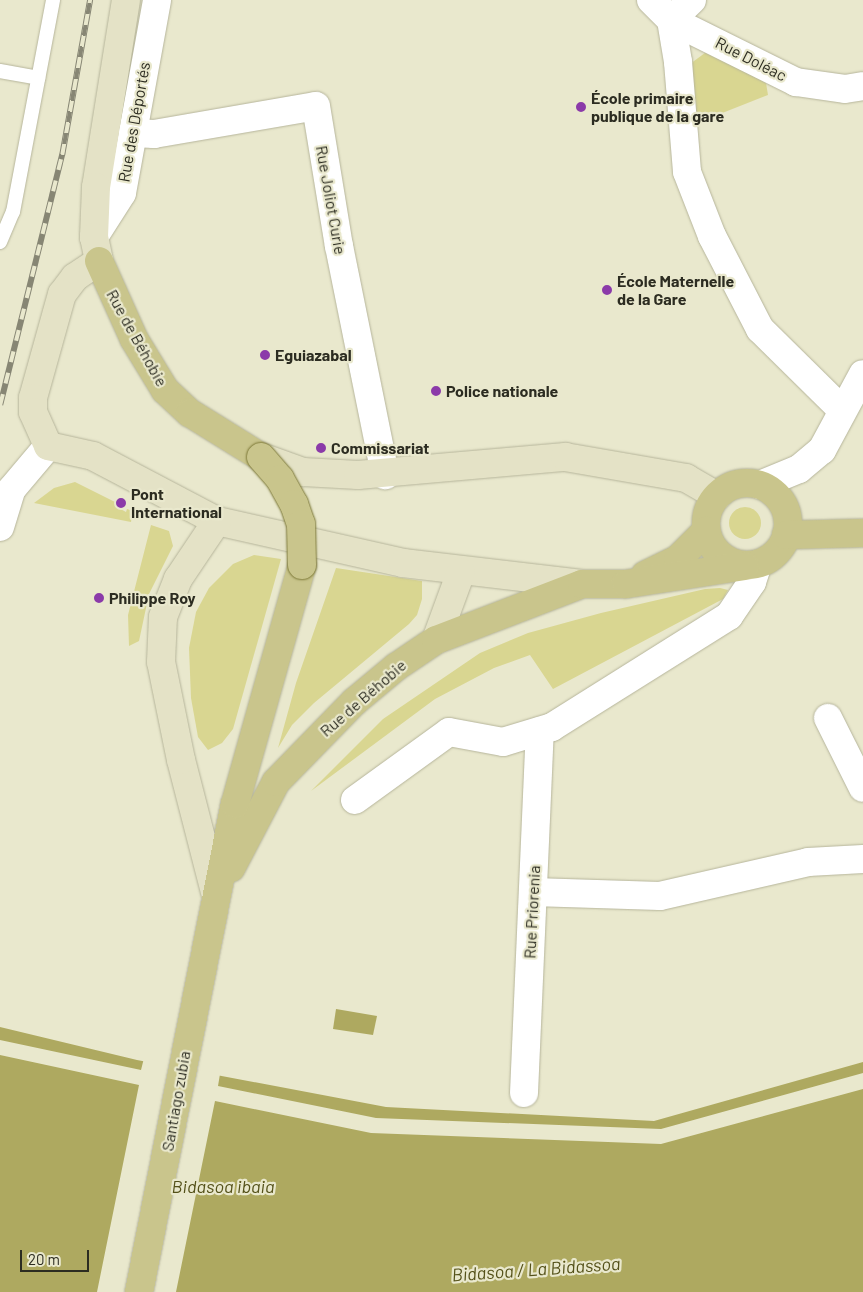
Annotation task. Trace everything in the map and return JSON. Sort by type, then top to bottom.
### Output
[{"type":"main road","points":[[48,446],[33,412],[33,398],[62,294],[96,249],[96,187],[126,0]]},
{"type":"main road","name":"Rue de Béhobie","points":[[96,249],[134,339],[164,390],[190,413],[261,457],[303,472],[385,475],[565,457],[686,478],[717,496]]},
{"type":"main road","name":"Rue de Béhobie","points":[[48,446],[93,456],[217,521],[348,552],[461,572],[582,584],[626,584],[752,565]]},
{"type":"main road","name":"Rue de Béhobie","points":[[195,998],[244,768],[302,565],[301,524],[294,504],[280,479],[261,457]]},
{"type":"main road","points":[[737,484],[760,485],[771,491],[786,511],[786,535],[780,548],[752,565],[719,555],[706,531],[706,518],[717,496],[737,484]]},
{"type":"main road","name":"Rue de Béhobie","points":[[216,896],[181,760],[161,662],[163,617],[178,579],[217,521]]},
{"type":"main road","name":"Rue de Béhobie","points":[[626,584],[678,559],[706,531]]},
{"type":"main road","points":[[786,535],[863,533]]},
{"type":"main road","points":[[436,640],[461,572]]},
{"type":"main road","name":"Rue de Béhobie","points":[[216,896],[276,782],[354,702],[396,667],[436,640],[582,584]]},
{"type":"main road","name":"Santiago zubia","points":[[139,1292],[154,1222],[195,998]]},
{"type":"street","name":"Rue des Déportés","points":[[96,249],[122,193],[157,0]]},
{"type":"street","name":"Rue Doléac","points":[[651,0],[671,20],[796,82],[845,89],[863,86]]},
{"type":"street","points":[[692,0],[671,20],[678,62],[687,172],[712,236],[760,329],[842,410]]},
{"type":"street","name":"Rue Joliot Curie","points":[[133,133],[154,134],[316,106],[339,246],[385,475]]},
{"type":"street","points":[[760,485],[799,469],[822,450],[863,374]]},
{"type":"street","points":[[0,527],[11,490],[48,446]]},
{"type":"street","points":[[355,800],[449,732],[503,742],[552,727],[729,616],[752,582],[752,565]]},
{"type":"street","points":[[828,718],[863,788]]},
{"type":"street","name":"Rue Priorenia","points":[[524,1093],[540,731]]},
{"type":"street","points":[[533,892],[660,896],[808,862],[863,859]]},
{"type":"lane","points":[[0,242],[12,212],[53,0]]},
{"type":"lane","points":[[0,71],[38,78]]},
{"type":"shaded area","points":[[709,50],[766,83],[768,95],[697,123],[690,64]]},
{"type":"shaded area","points":[[75,482],[117,503],[115,506],[126,512],[127,509],[133,511],[131,522],[34,503],[54,488]]},
{"type":"shaded area","points":[[745,507],[751,508],[756,512],[760,517],[760,529],[756,534],[751,538],[745,539],[739,538],[734,534],[730,529],[729,523],[730,517],[734,512],[739,508]]},
{"type":"shaded area","points":[[151,525],[169,531],[173,546],[149,594],[139,641],[129,646],[128,615]]},
{"type":"shaded area","points":[[254,555],[281,559],[233,729],[222,743],[208,750],[198,737],[191,698],[189,648],[196,612],[209,588],[233,564]]},
{"type":"shaded area","points":[[336,568],[422,581],[422,599],[417,615],[409,624],[314,703],[292,725],[278,748],[296,683]]},
{"type":"shaded area","points":[[720,588],[728,590],[723,599],[553,689],[530,655],[494,668],[435,699],[311,791],[383,719],[480,653],[528,633],[601,613],[705,589]]},
{"type":"water","points":[[336,1009],[377,1016],[373,1035],[333,1029]]},
{"type":"water","name":"Bidasoa ibaia","points":[[0,1027],[137,1060],[386,1107],[654,1121],[863,1062],[863,1292],[0,1292]]},
{"type":"pier","points":[[0,1040],[141,1070],[144,1058],[220,1074],[218,1086],[376,1118],[661,1129],[863,1073],[863,1089],[661,1144],[371,1133],[215,1101],[176,1292],[97,1292],[139,1085],[0,1055]]},
{"type":"railway","points":[[0,405],[62,155],[90,0]]},
{"type":"place","name":"École primaire publique de la gare","points":[[581,107]]},
{"type":"place","name":"École Maternelle de la Gare","points":[[607,290]]},
{"type":"place","name":"Eguiazabal","points":[[265,355]]},
{"type":"place","name":"Police nationale","points":[[436,391]]},
{"type":"place","name":"Commissariat","points":[[321,448]]},
{"type":"place","name":"Pont International","points":[[121,503]]},
{"type":"place","name":"Philippe Roy","points":[[99,598]]},
{"type":"water label","name":"Bidasoa / La Bidassoa","points":[[536,1269]]}]
